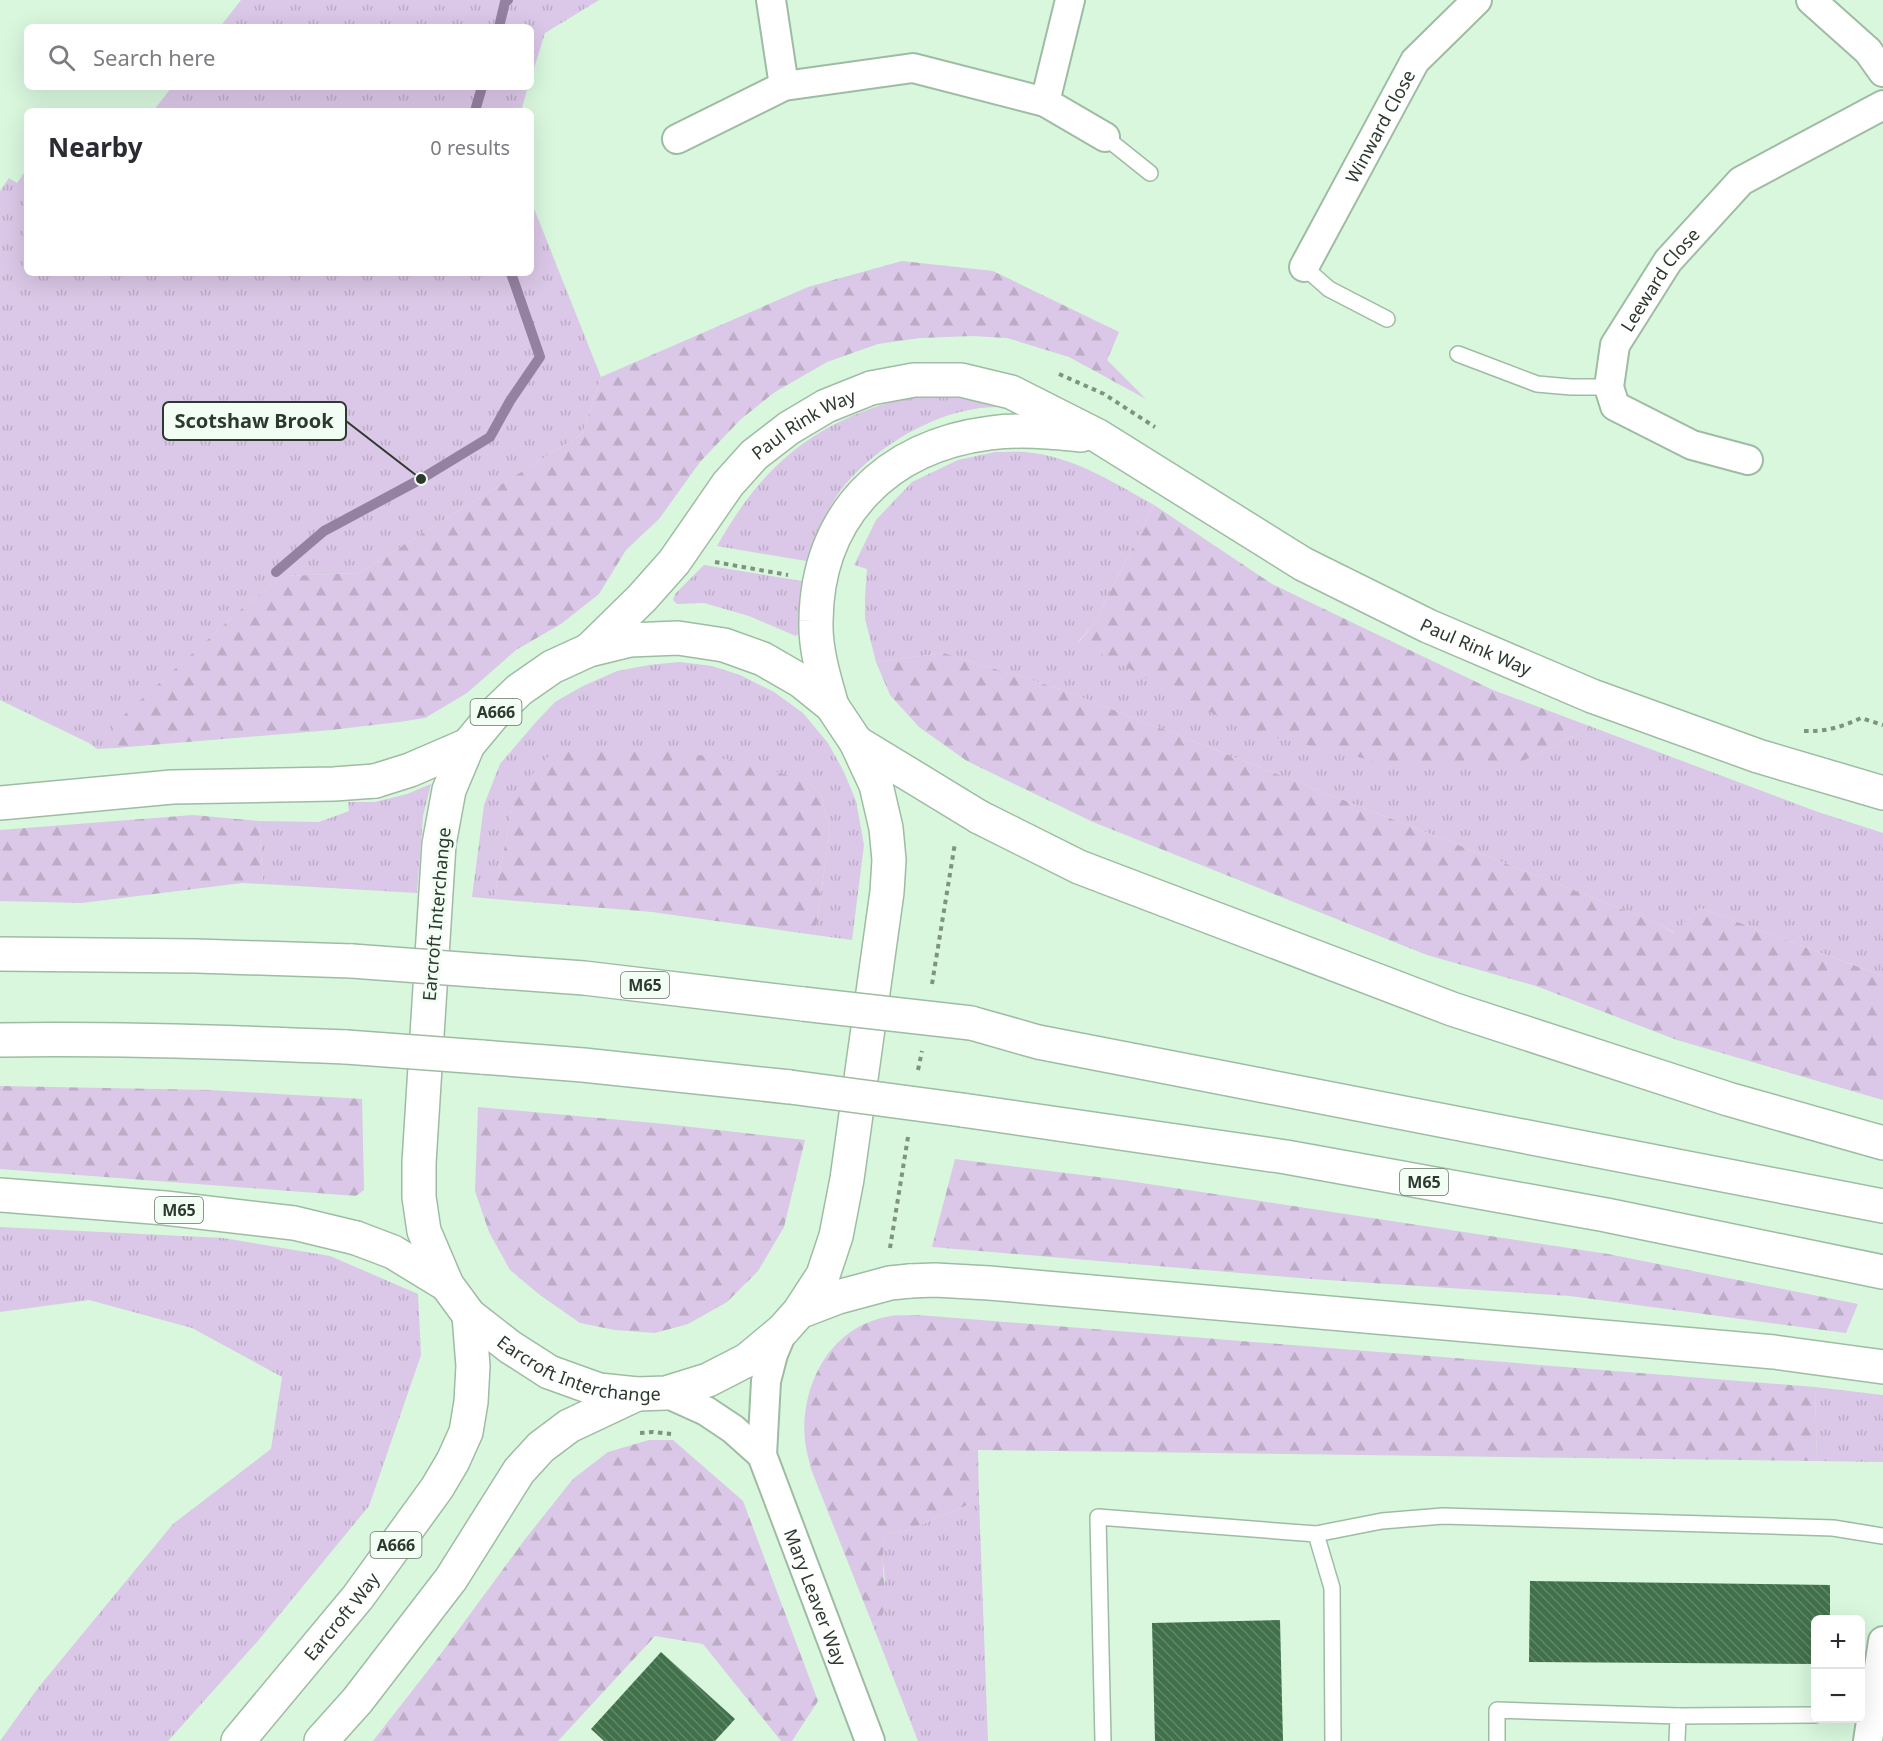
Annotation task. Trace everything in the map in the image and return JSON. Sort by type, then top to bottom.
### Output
[{"type":"main road","name":"Paul Rink Way","points":[[589,650],[642,598],[674,562],[728,484],[754,455],[789,428],[826,406],[871,388],[914,380],[961,380],[1011,392],[1098,436],[1303,564],[1428,626],[1592,696],[1758,756],[1883,793]]},
{"type":"main road","name":"Paul Rink Way","points":[[832,705],[820,662],[815,622],[819,580],[829,546],[847,513],[872,482],[904,460],[943,443],[989,433],[1036,431],[1098,436]]},
{"type":"main road","name":"Earcroft Interchange","points":[[678,638],[724,645],[763,659],[801,681],[832,705],[856,742],[876,786],[886,828],[889,860],[887,892],[847,1179],[836,1236],[823,1275],[791,1321],[747,1360],[708,1380],[651,1393],[599,1390],[549,1372],[510,1347],[469,1315],[447,1285],[424,1231],[419,1197],[419,1163],[439,844],[449,790],[468,745],[493,715],[519,690],[552,667],[589,650],[630,640],[678,638]]},
{"type":"main road","points":[[856,742],[979,817],[1079,867],[1452,1009],[1728,1099],[1883,1143]]},
{"type":"main road","points":[[0,803],[172,787],[375,781],[410,770],[468,745]]},
{"type":"main road","name":"M65","points":[[0,954],[173,955],[352,961],[584,978],[971,1023],[1038,1042],[1883,1206]]},
{"type":"main road","name":"M65","points":[[0,1040],[234,1042],[346,1047],[640,1071],[790,1087],[1286,1157],[1606,1215],[1883,1272]]},
{"type":"main road","name":"M65","points":[[0,1195],[101,1202],[294,1223],[356,1238],[393,1252],[447,1285]]},
{"type":"main road","points":[[791,1321],[838,1297],[890,1283],[935,1280],[1774,1353],[1883,1367]]},
{"type":"main road","name":"Earcroft Way","points":[[238,1741],[358,1597],[437,1488],[453,1461],[466,1432],[471,1402],[473,1366],[469,1315]]},
{"type":"main road","name":"A666","points":[[321,1741],[357,1701],[451,1579],[519,1471],[541,1447],[569,1426],[651,1393]]},
{"type":"street","points":[[771,0],[784,86]]},
{"type":"street","points":[[1045,102],[1070,0]]},
{"type":"street","name":"Winward Close","points":[[1304,267],[1415,61],[1477,0]]},
{"type":"street","points":[[1811,0],[1868,51],[1883,72]]},
{"type":"street","points":[[677,139],[784,86],[913,68],[1045,102],[1105,137]]},
{"type":"street","name":"Leeward Close","points":[[1609,387],[1615,345],[1668,261],[1741,181],[1883,105]]},
{"type":"street","points":[[1609,387],[1615,406],[1692,445],[1748,460]]},
{"type":"street","name":"Mary Leaver Way","points":[[791,1321],[773,1354],[766,1381],[762,1455],[870,1741]]},
{"type":"street","name":"Mary Leaver Way","points":[[651,1393],[706,1411],[762,1455]]},
{"type":"street","points":[[1868,1741],[1883,1641]]},
{"type":"lane","points":[[1105,137],[1150,173]]},
{"type":"lane","points":[[1304,267],[1329,289],[1387,320]]},
{"type":"lane","points":[[1458,354],[1537,384],[1609,387]]},
{"type":"lane","points":[[1103,1741],[1098,1517],[1316,1534],[1382,1521],[1443,1516],[1833,1528],[1883,1536]]},
{"type":"lane","points":[[1316,1534],[1332,1588],[1333,1741]]},
{"type":"lane","points":[[1497,1741],[1497,1710],[1678,1716],[1811,1715]]},
{"type":"lane","points":[[1677,1741],[1678,1716]]},
{"type":"path","points":[[636,1433],[677,1434]]},
{"type":"green space","points":[[241,0],[599,0],[545,33],[534,68],[534,24],[222,24]]},
{"type":"green space","points":[[170,90],[527,90],[522,108],[155,108]]},
{"type":"green space","points":[[24,173],[24,276],[534,276],[534,209],[601,377],[582,434],[359,573],[285,576],[248,603],[114,725],[115,748],[97,749],[0,700],[0,191],[9,178],[17,183]]},
{"type":"green space","points":[[902,261],[993,271],[1119,332],[1107,360],[1146,399],[1069,357],[1007,338],[972,336],[920,338],[878,344],[827,362],[775,392],[741,419],[700,462],[659,519],[626,550],[599,594],[561,624],[516,650],[467,693],[425,718],[331,730],[115,748],[113,725],[248,603],[285,576],[359,573],[582,434],[601,377],[808,287]]},
{"type":"green space","points":[[931,394],[1001,398],[1003,407],[980,408],[940,418],[901,438],[866,463],[838,494],[824,518],[806,561],[717,546],[748,498],[784,459],[805,442],[853,416],[887,403]]},
{"type":"green space","points":[[995,452],[1028,452],[1066,461],[1096,473],[1154,505],[1095,622],[1079,641],[1523,761],[1592,727],[1818,812],[1883,833],[1883,976],[1700,908],[1675,933],[1657,923],[1060,689],[944,653],[876,662],[865,619],[867,569],[854,565],[876,520],[912,482],[958,460]]},
{"type":"green space","points":[[1154,505],[1272,584],[1493,690],[1592,727],[1523,761],[1400,767],[1244,730],[1079,642],[1095,622]]},
{"type":"green space","points":[[704,565],[802,581],[799,604],[801,632],[796,636],[749,616],[704,603],[677,604],[673,600],[675,594]]},
{"type":"green space","points":[[944,653],[1060,689],[1657,923],[1674,933],[1700,908],[1883,976],[1883,1100],[1677,1040],[1536,986],[1427,955],[1093,822],[967,761],[919,727],[890,695],[876,662]]},
{"type":"green space","points":[[680,662],[712,666],[740,675],[774,692],[803,713],[828,743],[844,772],[856,801],[864,845],[852,940],[815,935],[830,831],[821,795],[808,782],[513,805],[494,899],[472,897],[484,805],[500,764],[536,722],[555,702],[617,671]]},
{"type":"green space","points":[[557,748],[655,748],[749,763],[808,782],[821,795],[830,831],[815,935],[652,912],[494,899],[513,805],[536,769]]},
{"type":"green space","points":[[431,784],[423,816],[417,893],[263,884],[259,821],[319,822],[349,811],[348,802],[375,802],[407,794]]},
{"type":"green space","points":[[193,815],[259,821],[263,884],[242,883],[82,903],[0,901],[0,830]]},
{"type":"green space","points":[[0,1086],[210,1090],[362,1099],[364,1190],[356,1196],[0,1169]]},
{"type":"green space","points":[[478,1107],[665,1124],[805,1140],[784,1227],[758,1271],[727,1302],[688,1324],[655,1333],[615,1330],[580,1323],[540,1295],[510,1270],[489,1232],[475,1191]]},
{"type":"green space","points":[[955,1159],[1122,1180],[1608,1254],[1858,1304],[1846,1333],[1570,1296],[1312,1279],[932,1247]]},
{"type":"green space","points":[[0,1227],[223,1238],[330,1256],[418,1294],[421,1355],[369,1506],[257,1642],[168,1741],[0,1741],[38,1688],[173,1524],[271,1449],[282,1377],[192,1328],[89,1300],[0,1312]]},
{"type":"green space","points":[[918,1315],[1815,1387],[1817,1461],[978,1450],[979,1500],[909,1530],[886,1534],[883,1548],[885,1599],[878,1625],[872,1623],[811,1469],[805,1441],[805,1421],[813,1381],[822,1363],[834,1347],[849,1333],[866,1323],[890,1316]]},
{"type":"green space","points":[[1815,1387],[1883,1395],[1883,1462],[1817,1461]]},
{"type":"green space","points":[[649,1440],[673,1440],[743,1501],[818,1701],[792,1741],[781,1741],[703,1644],[655,1636],[558,1741],[373,1741],[573,1479],[608,1452]]},
{"type":"green space","points":[[979,1500],[988,1741],[918,1741],[872,1623],[878,1625],[885,1580],[882,1553],[886,1534],[909,1530]]},
{"type":"building","points":[[1530,1581],[1830,1585],[1830,1615],[1811,1615],[1811,1664],[1529,1662]]},
{"type":"building","points":[[1280,1620],[1283,1741],[1155,1741],[1152,1623]]},
{"type":"building","points":[[661,1652],[735,1719],[715,1741],[604,1741],[591,1729]]},
{"type":"waterway","points":[[500,24],[505,2],[508,0]]},
{"type":"waterway","points":[[476,108],[481,90]]},
{"type":"waterway","points":[[276,572],[324,531],[421,479],[490,437],[510,401],[540,357],[512,276]]},
{"type":"place","name":"Scotshaw Brook","points":[[421,479]]}]
